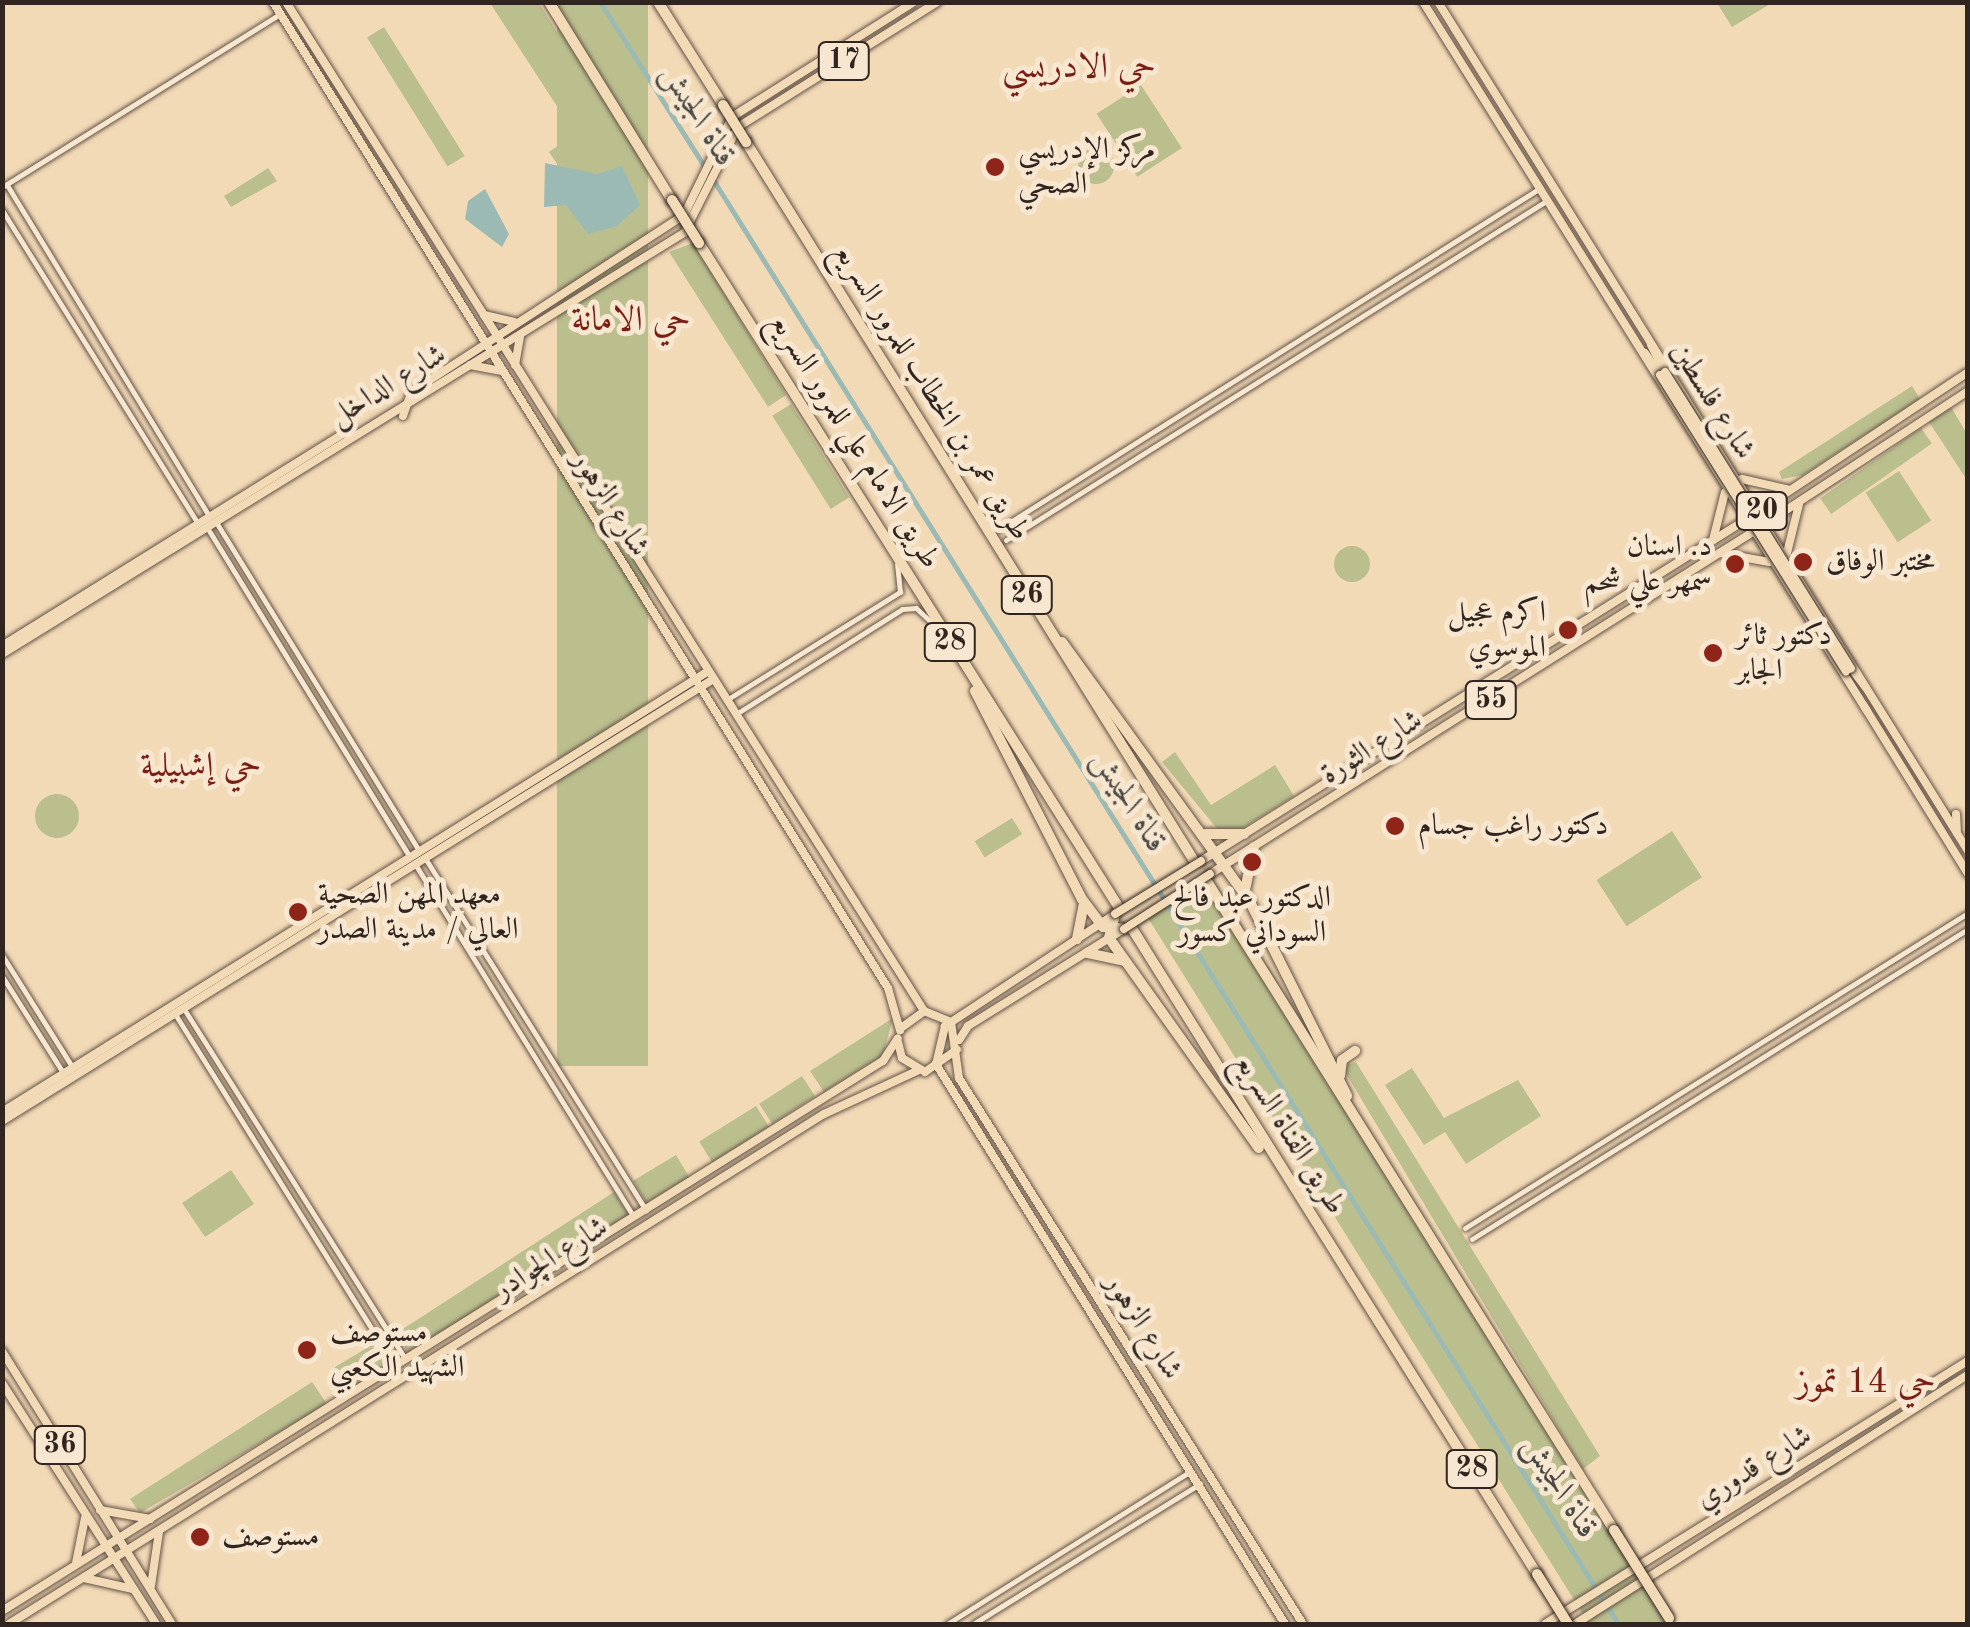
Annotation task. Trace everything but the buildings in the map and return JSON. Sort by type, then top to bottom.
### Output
[{"type":"highway","name":"طريق عمر بن الخطاب للمرور السريع","points":[[658,2],[1197,860]]},
{"type":"highway","name":"طريق الامام علي للمرور السريع","points":[[549,4],[1117,910]]},
{"type":"highway","points":[[1048,628],[1205,834],[1249,900],[1358,1125]]},
{"type":"highway","points":[[966,667],[1082,899],[1112,929],[1125,962],[1282,1175]]},
{"type":"highway","points":[[1205,834],[1244,834]]},
{"type":"highway","points":[[1249,900],[1245,868],[1254,848]]},
{"type":"highway","points":[[1197,860],[1219,859]]},
{"type":"highway","points":[[1219,859],[1209,879],[1358,1125],[1674,1624]]},
{"type":"highway","points":[[1078,939],[1082,899]]},
{"type":"highway","points":[[1112,929],[1117,910]]},
{"type":"highway","name":"طريق القناة السريع","points":[[1112,929],[1282,1175],[1571,1624]]},
{"type":"highway","points":[[1086,953],[1125,962]]},
{"type":"highway","points":[[1322,1045],[1351,1053],[1340,1082]]},
{"type":"main road","name":"شارع الزهور","points":[[273,2],[706,703],[888,988],[899,1034],[919,1070]]},
{"type":"main road","name":"شارع الزهور","points":[[286,2],[924,1012]]},
{"type":"main road","name":"17","points":[[800,74],[914,2]]},
{"type":"main road","name":"17","points":[[806,84],[937,2]]},
{"type":"main road","name":"شارع فلسطين","points":[[1423,2],[1725,492],[1968,874]]},
{"type":"main road","name":"شارع فلسطين","points":[[1438,2],[1543,161],[1639,322],[1741,478],[1968,851]]},
{"type":"main road","points":[[800,74],[806,84]]},
{"type":"main road","name":"شارع الداخل","points":[[2,654],[264,483],[488,347],[495,336],[689,210],[722,128],[800,74]]},
{"type":"main road","name":"شارع الداخل","points":[[488,347],[501,346],[676,238],[696,219],[732,136],[806,84]]},
{"type":"main road","points":[[1508,154],[1520,156]]},
{"type":"main road","points":[[1587,266],[1589,283]]},
{"type":"main road","points":[[480,312],[518,321]]},
{"type":"main road","points":[[532,312],[539,322]]},
{"type":"main road","points":[[470,318],[464,362],[506,376]]},
{"type":"main road","name":"شارع فلسطين","points":[[1639,322],[1662,374]]},
{"type":"main road","points":[[516,370],[524,331]]},
{"type":"main road","name":"شارع فلسطين","points":[[1630,334],[1662,374],[1848,670],[1866,711]]},
{"type":"main road","name":"شارع الداخل","points":[[2,646],[464,362]]},
{"type":"main road","points":[[1759,511],[1968,372]]},
{"type":"main road","points":[[1767,523],[1968,391]]},
{"type":"main road","points":[[402,416],[409,399]]},
{"type":"main road","points":[[264,483],[271,469]]},
{"type":"main road","points":[[1741,478],[1790,490]]},
{"type":"main road","points":[[1713,540],[1725,492]]},
{"type":"main road","points":[[1787,553],[1801,500]]},
{"type":"main road","name":"شارع الثورة","points":[[1219,859],[1244,834],[1746,520]]},
{"type":"main road","name":"شارع الثورة","points":[[1219,859],[1254,848],[1753,532]]},
{"type":"main road","points":[[1720,552],[1772,564]]},
{"type":"main road","points":[[1608,607],[1617,621]]},
{"type":"main road","name":"شارع فلسطين","points":[[1848,670],[1878,704]]},
{"type":"main road","points":[[2,1121],[682,693],[693,681],[709,676]]},
{"type":"main road","points":[[682,693],[693,681]]},
{"type":"main road","points":[[422,854],[436,837],[659,698],[682,693],[706,703]]},
{"type":"main road","points":[[1956,814],[1956,833]]},
{"type":"main road","points":[[1930,831],[1948,841]]},
{"type":"main road","points":[[1117,910],[1197,860]]},
{"type":"main road","points":[[2,1112],[412,861]]},
{"type":"main road","points":[[938,1070],[935,1044],[951,1022],[1078,939],[1112,929],[1209,879]]},
{"type":"main road","points":[[919,1070],[938,1070],[958,1047],[968,1026],[1086,953],[1112,929]]},
{"type":"main road","points":[[924,1012],[951,1022]]},
{"type":"main road","name":"شارع الچوادر","points":[[2,1611],[236,1469],[883,1061],[899,1034],[924,1012]]},
{"type":"main road","name":"شارع الزهور","points":[[951,1022],[958,1047],[959,1078],[1303,1624]]},
{"type":"main road","name":"شارع الچوادر","points":[[8,1624],[824,1114],[919,1070]]},
{"type":"main road","name":"شارع الزهور","points":[[938,1070],[1285,1624]]},
{"type":"main road","points":[[984,1142],[996,1135]]},
{"type":"main road","name":"36","points":[[2,1351],[172,1624]]},
{"type":"main road","name":"شارع قدوري","points":[[1545,1624],[1968,1361]]},
{"type":"main road","name":"شارع قدوري","points":[[1571,1624],[1968,1376]]},
{"type":"main road","name":"36","points":[[2,1383],[156,1624]]},
{"type":"main road","points":[[236,1469],[244,1480]]},
{"type":"main road","points":[[1755,1494],[1762,1504]]},
{"type":"main road","points":[[100,1510],[154,1519]]},
{"type":"main road","points":[[76,1565],[84,1514]]},
{"type":"main road","points":[[151,1591],[160,1530]]},
{"type":"main road","points":[[1676,1543],[1683,1554]]},
{"type":"main road","points":[[1248,1565],[1261,1556]]},
{"type":"main road","points":[[84,1578],[133,1589]]},
{"type":"street","points":[[280,14],[4,186],[99,335],[412,861],[634,1218]]},
{"type":"street","points":[[999,529],[1540,188]]},
{"type":"street","points":[[1006,540],[1548,200]]},
{"type":"street","points":[[1511,206],[1518,218]]},
{"type":"street","points":[[2,210],[85,343],[352,742],[646,1210]]},
{"type":"street","points":[[85,343],[99,335]]},
{"type":"street","points":[[1233,382],[1240,393]]},
{"type":"street","points":[[724,701],[900,592],[894,556]]},
{"type":"street","points":[[734,716],[902,609],[916,608],[944,632]]},
{"type":"street","points":[[343,747],[352,742]]},
{"type":"street","points":[[1465,1228],[1968,912]]},
{"type":"street","points":[[1472,1240],[1968,928]]},
{"type":"street","points":[[2,955],[73,1068]]},
{"type":"street","points":[[2,976],[64,1074]]},
{"type":"street","points":[[180,1012],[405,1359]]},
{"type":"street","points":[[180,1012],[276,1176],[395,1366]]},
{"type":"street","points":[[518,1032],[530,1024]]},
{"type":"street","points":[[276,1176],[286,1170]]},
{"type":"street","points":[[1478,1220],[1486,1231]]},
{"type":"street","points":[[947,1624],[1191,1471]]},
{"type":"street","points":[[973,1624],[1200,1484]]},
{"type":"street","points":[[975,1608],[982,1619]]},
{"type":"green space","points":[[490,3],[539,3],[647,177],[640,181],[621,162],[560,168],[549,152],[575,134]]},
{"type":"green space","points":[[557,3],[648,3],[648,1066],[557,1066]]},
{"type":"green space","points":[[1717,3],[1772,3],[1732,27]]},
{"type":"green space","points":[[384,27],[465,156],[448,167],[367,38]]},
{"type":"green space","points":[[1141,85],[1182,148],[1137,177],[1097,114]]},
{"type":"green space","points":[[1096,148],[1109,153],[1114,166],[1109,179],[1096,184],[1083,179],[1078,166],[1083,153]]},
{"type":"green space","points":[[268,168],[277,181],[231,207],[224,196]]},
{"type":"green space","points":[[693,243],[786,395],[768,407],[669,252]]},
{"type":"green space","points":[[1912,386],[1920,399],[1803,475],[1782,479],[1779,472]]},
{"type":"green space","points":[[791,404],[849,497],[831,509],[772,416]]},
{"type":"green space","points":[[1951,407],[1967,434],[1967,480],[1929,422]]},
{"type":"green space","points":[[1921,428],[1932,444],[1831,514],[1820,499]]},
{"type":"green space","points":[[1899,471],[1931,520],[1898,542],[1865,493]]},
{"type":"green space","points":[[1352,546],[1364,552],[1370,564],[1364,576],[1352,582],[1340,576],[1334,564],[1340,552]]},
{"type":"green space","points":[[1175,752],[1211,805],[1275,765],[1294,796],[1238,831],[1219,831],[1162,762]]},
{"type":"green space","points":[[57,794],[73,800],[79,816],[73,832],[57,838],[41,832],[35,816],[41,800]]},
{"type":"green space","points":[[1012,818],[1022,834],[985,857],[975,841]]},
{"type":"green space","points":[[1672,831],[1702,877],[1626,926],[1597,880]]},
{"type":"green space","points":[[1212,877],[1676,1620],[1670,1624],[1589,1624],[1148,917]]},
{"type":"green space","points":[[893,1018],[883,1055],[824,1092],[810,1071]]},
{"type":"green space","points":[[1356,1062],[1600,1456],[1583,1469],[1342,1067]]},
{"type":"green space","points":[[1412,1068],[1444,1118],[1518,1080],[1541,1116],[1466,1164],[1445,1132],[1424,1145],[1385,1085]]},
{"type":"green space","points":[[802,1076],[815,1096],[772,1124],[759,1104]]},
{"type":"green space","points":[[756,1106],[769,1127],[712,1163],[699,1142]]},
{"type":"green space","points":[[676,1155],[689,1177],[647,1203],[633,1181]]},
{"type":"green space","points":[[231,1170],[254,1204],[205,1237],[182,1203]]},
{"type":"green space","points":[[614,1192],[629,1215],[411,1356],[396,1334]]},
{"type":"green space","points":[[375,1343],[388,1365],[348,1389],[335,1367]]},
{"type":"green space","points":[[312,1382],[327,1404],[140,1513],[130,1499]]},
{"type":"water","points":[[545,163],[597,174],[622,166],[640,205],[617,226],[588,234],[566,205],[544,207]]},
{"type":"water","points":[[485,189],[509,234],[502,247],[465,219],[468,201]]},
{"type":"waterway","name":"قناة الجيش","points":[[600,2],[706,169]]},
{"type":"waterway","name":"قناة الجيش","points":[[712,178],[1618,1624]]},
{"type":"place","name":"مركز الإدريسي الصحي","points":[[995,167]]},
{"type":"place","name":"مختبر الوفاق","points":[[1803,562]]},
{"type":"place","name":"د. اسنان سمهر علي شحم","points":[[1735,564]]},
{"type":"place","name":"اكرم عجيل الموسوي","points":[[1568,630]]},
{"type":"place","name":"دكتور ثائر الجابر","points":[[1713,653]]},
{"type":"place","name":"دكتور راغب جسام","points":[[1395,826]]},
{"type":"place","name":"الدكتور عبد فالح السوداني كسور","points":[[1252,862]]},
{"type":"place","name":"معهد المهن الصحية العالي / مدينة الصدر","points":[[298,912]]},
{"type":"place","name":"مستوصف الشهيد الكعبي","points":[[307,1350]]},
{"type":"place","name":"مستوصف","points":[[200,1537]]},
{"type":"district","name":"حي الادريسي","points":[[1079,68]]},
{"type":"district","name":"حي الامانة","points":[[631,321]]},
{"type":"district","name":"حي إشبيلية","points":[[201,767]]},
{"type":"district","name":"حي 14 تموز","points":[[1866,1383]]}]
